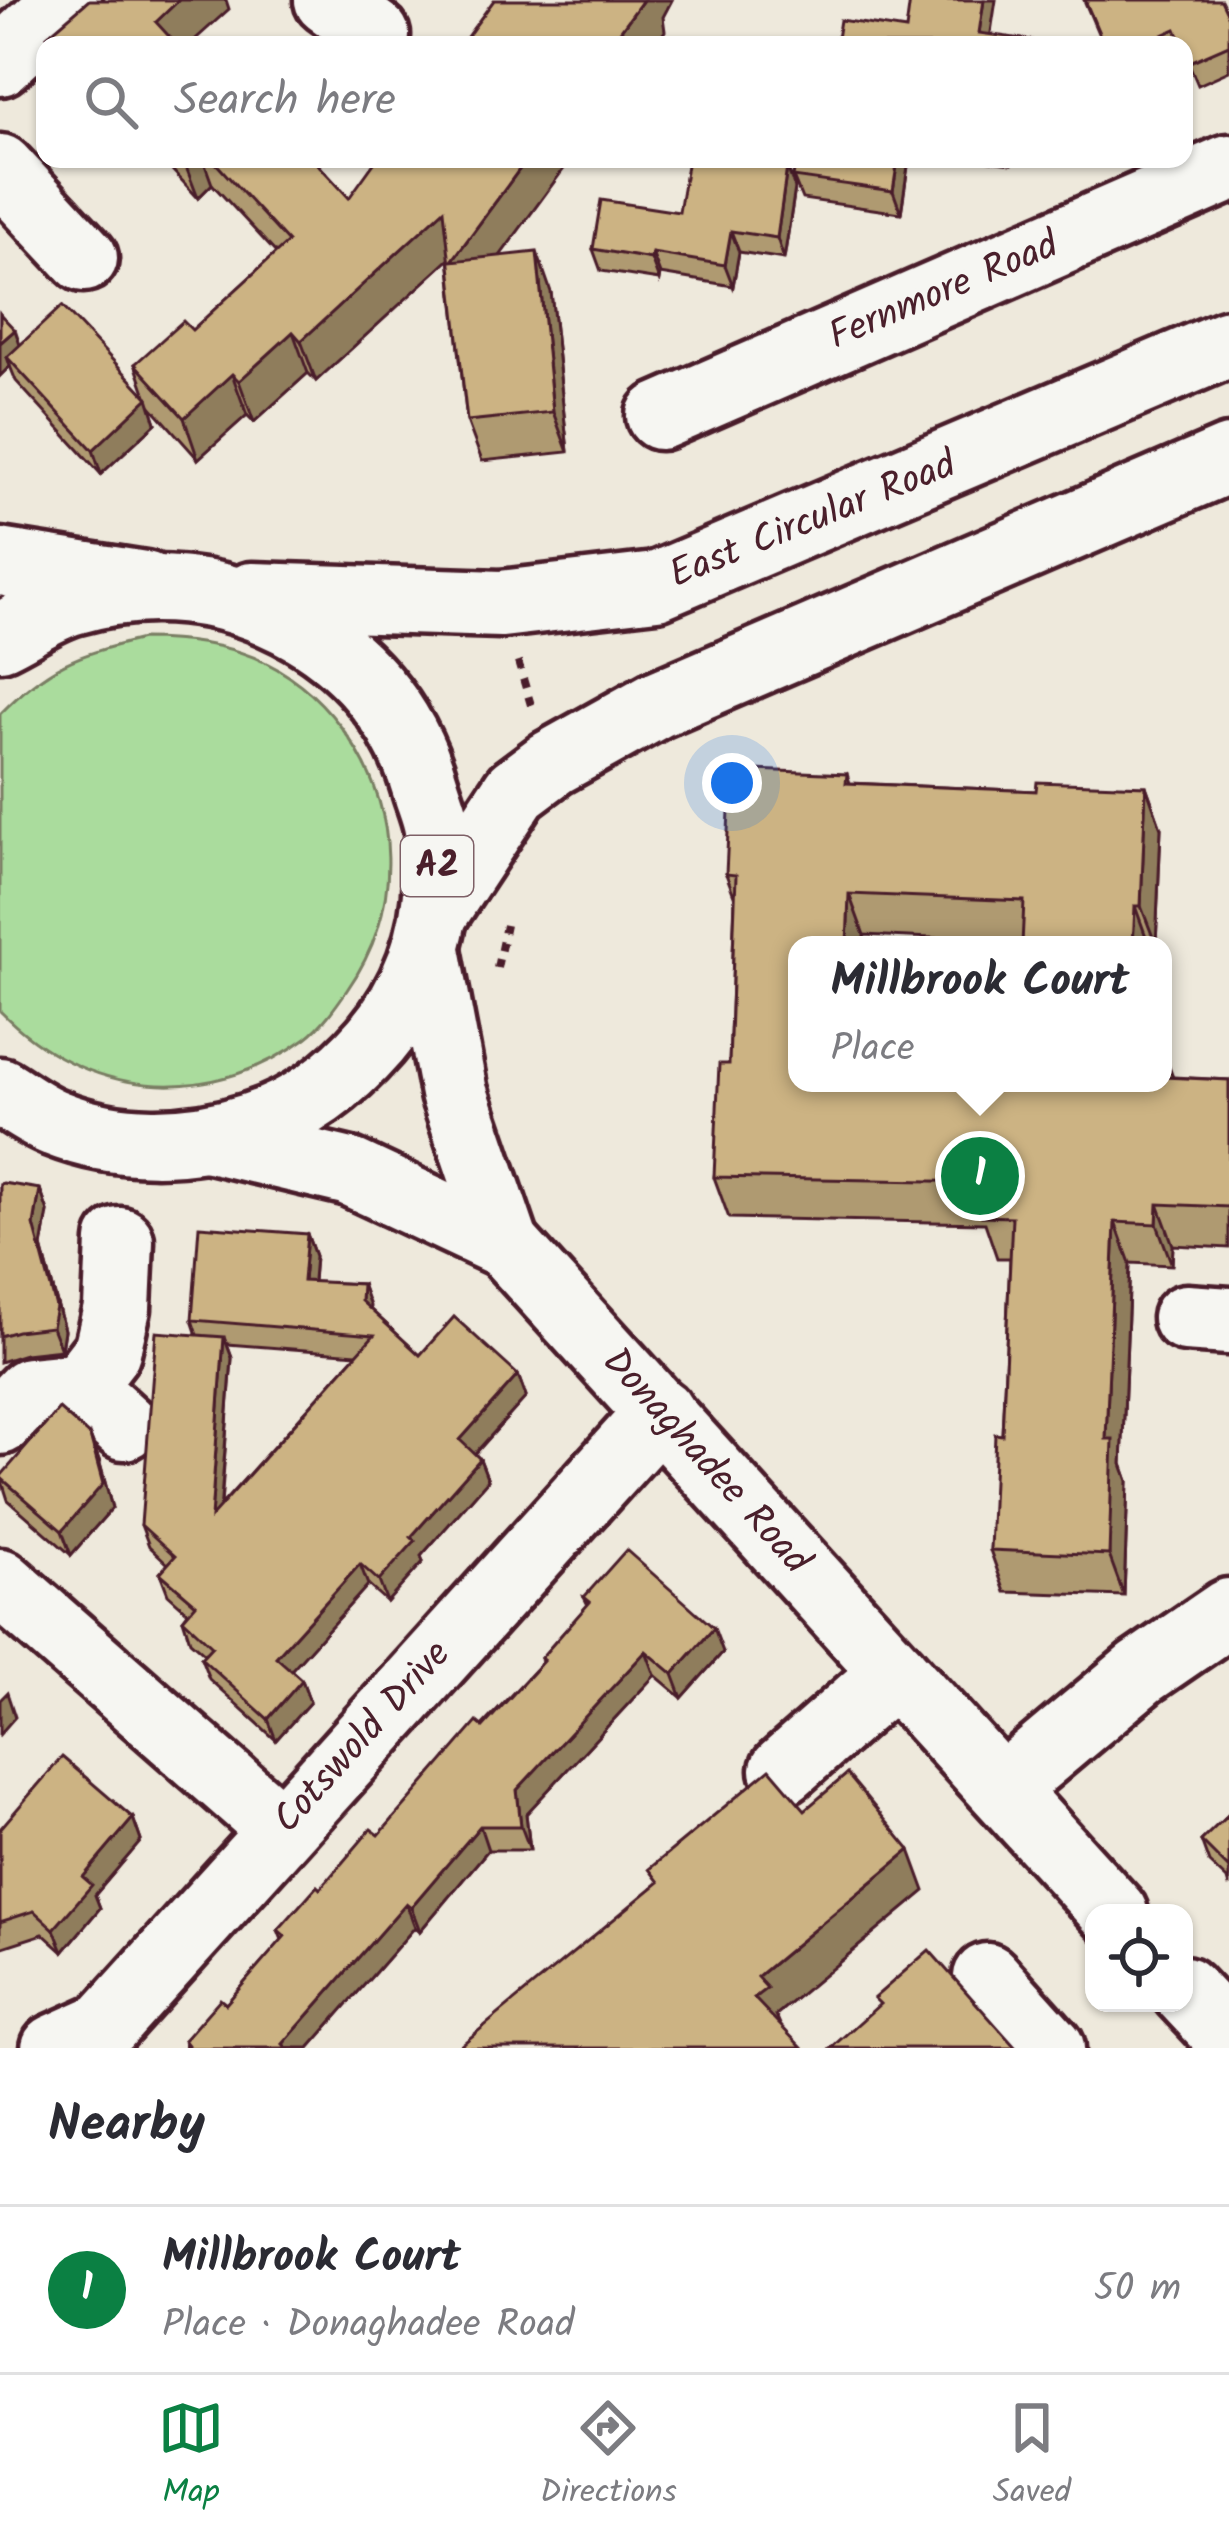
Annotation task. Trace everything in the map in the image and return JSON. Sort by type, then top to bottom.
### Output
[{"type":"main road","points":[[0,62],[68,0]]},
{"type":"main road","points":[[0,168],[84,258]]},
{"type":"main road","name":"Fernmore Road","points":[[660,416],[1229,168]]},
{"type":"main road","name":"East Circular Road","points":[[231,596],[501,604],[656,586],[1229,343]]},
{"type":"main road","name":"A2","points":[[18,1112],[132,1142],[212,1139],[283,1117],[345,1075],[394,1018],[432,930],[516,790],[552,763],[656,705],[1229,459]]},
{"type":"main road","points":[[0,562],[153,586]]},
{"type":"main road","name":"A2","points":[[0,638],[71,601],[153,586],[231,596],[306,628],[370,680],[415,749],[438,828],[432,930]]},
{"type":"main road","points":[[432,930],[454,1093],[506,1245]]},
{"type":"main road","name":"Donaghadee Road","points":[[212,1139],[350,1172],[506,1245],[1106,1904]]},
{"type":"main road","points":[[0,1421],[28,1390],[102,1406],[117,1307],[120,1241]]},
{"type":"main road","name":"Cotswold Drive","points":[[55,2048],[106,2025],[660,1412]]},
{"type":"main road","points":[[0,1582],[281,1828]]},
{"type":"main road","points":[[1002,1790],[1140,1673],[1229,1612]]},
{"type":"main road","points":[[784,1770],[895,1672]]},
{"type":"main road","points":[[987,1977],[1051,2048]]},
{"type":"path","points":[[496,980],[503,932],[513,910]]},
{"type":"green space","points":[[142,639],[228,649],[253,657],[300,684],[341,727],[361,758],[384,823],[388,857],[379,925],[366,958],[323,1022],[268,1061],[228,1077],[188,1084],[108,1077],[69,1062],[33,1040],[0,1011],[0,714],[64,664]]},
{"type":"building","points":[[89,0],[179,0],[156,22],[169,36],[47,36]]},
{"type":"building","points":[[494,0],[643,0],[617,36],[468,36]]},
{"type":"building","points":[[910,0],[984,0],[979,33],[1001,36],[837,36],[840,20],[906,30]]},
{"type":"building","points":[[1085,0],[1221,0],[1229,17],[1229,45],[1193,61],[1193,36],[1179,36],[1176,29],[1160,36],[1100,36]]},
{"type":"building","points":[[220,168],[321,168],[349,198],[371,168],[520,168],[452,261],[537,252],[553,412],[467,421],[444,210],[301,341],[293,332],[239,381],[232,374],[184,418],[135,364],[183,321],[192,330],[288,242]]},
{"type":"building","points":[[686,168],[787,168],[777,238],[731,231],[725,265],[593,249],[601,200],[679,212]]},
{"type":"building","points":[[794,168],[897,168],[893,191],[793,177]]},
{"type":"building","points":[[62,306],[148,398],[93,450],[7,357]]},
{"type":"building","points":[[0,314],[15,330],[0,343]]},
{"type":"building","points":[[731,769],[847,774],[846,783],[1036,791],[1037,782],[1146,786],[1141,906],[1135,906],[1133,936],[1022,936],[1024,901],[849,894],[847,936],[788,936],[788,1092],[1172,1092],[1172,1077],[1229,1080],[1229,1207],[1158,1204],[1157,1224],[1115,1222],[1106,1439],[1113,1439],[1109,1555],[990,1550],[995,1434],[1002,1435],[1012,1217],[982,1216],[984,1182],[714,1177],[719,1064],[729,1064],[736,875],[726,874]]},
{"type":"building","points":[[0,1184],[40,1189],[34,1225],[56,1307],[52,1327],[0,1336]]},
{"type":"building","points":[[199,1226],[307,1234],[303,1281],[362,1284],[361,1301],[420,1355],[454,1317],[518,1375],[460,1440],[480,1459],[411,1537],[415,1541],[379,1581],[360,1564],[276,1657],[302,1680],[268,1719],[201,1658],[212,1646],[183,1619],[196,1604],[160,1573],[175,1556],[141,1525],[156,1332],[224,1337],[211,1517],[374,1335],[192,1320]]},
{"type":"building","points":[[59,1409],[90,1436],[103,1484],[62,1531],[0,1477]]},
{"type":"building","points":[[626,1550],[714,1628],[673,1674],[646,1651],[517,1790],[521,1826],[480,1826],[283,2044],[287,2048],[186,2048],[184,2040],[220,1999],[226,2004],[285,1936],[278,1930],[317,1886],[320,1889],[371,1829],[379,1835],[477,1722],[483,1727],[544,1660],[541,1658],[590,1602],[584,1597]]},
{"type":"building","points":[[62,1757],[133,1818],[83,1877],[92,1885],[54,1929],[34,1911],[0,1922],[0,1829]]},
{"type":"building","points":[[770,1769],[805,1810],[847,1774],[910,1850],[757,1977],[767,1988],[754,1998],[802,2048],[460,2046],[659,1882],[649,1869]]},
{"type":"building","points":[[1229,1814],[1229,1869],[1201,1841]]},
{"type":"building","points":[[929,1950],[1016,2048],[831,2048],[880,2004],[874,1998]]},
{"type":"place","name":"Millbrook Court","points":[[980,1176]]}]
